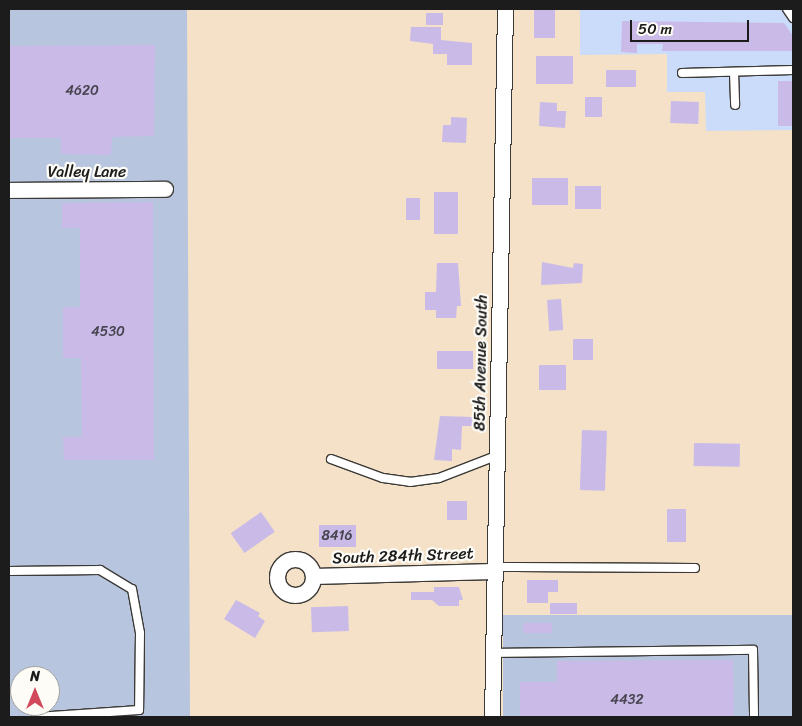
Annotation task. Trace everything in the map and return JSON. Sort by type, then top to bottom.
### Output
[{"type":"street","name":"85th Avenue South","points":[[492,717],[493,569],[505,9]]},
{"type":"street","name":"Valley Lane","points":[[9,190],[166,189]]},
{"type":"street","name":"South 284th Street","points":[[313,576],[493,569]]},
{"type":"lane","points":[[787,9],[793,18]]},
{"type":"lane","points":[[682,73],[793,70]]},
{"type":"lane","points":[[734,72],[735,105]]},
{"type":"lane","points":[[331,459],[383,478],[410,482],[439,478],[496,456]]},
{"type":"lane","points":[[493,569],[695,568]]},
{"type":"lane","points":[[9,572],[100,570],[132,589],[138,624],[139,710],[36,717]]},
{"type":"lane","points":[[492,653],[753,650],[754,717]]},
{"type":"shaded area","points":[[9,9],[187,9],[190,717],[9,717]]},
{"type":"shaded area","points":[[580,9],[793,9],[793,130],[706,131],[705,92],[667,92],[667,54],[580,55]]},
{"type":"shaded area","points":[[503,615],[793,615],[793,717],[503,717]]},
{"type":"building","points":[[534,9],[555,9],[555,38],[534,38]]},
{"type":"building","points":[[426,13],[443,13],[443,25],[426,25]]},
{"type":"building","points":[[622,21],[784,23],[793,36],[793,51],[662,51],[663,44],[637,44],[637,53],[621,52]]},
{"type":"building","points":[[411,27],[441,27],[441,40],[472,43],[472,65],[447,65],[447,54],[433,54],[433,44],[410,41]]},
{"type":"building","points":[[155,45],[154,136],[112,137],[111,155],[61,154],[61,138],[9,138],[9,46]]},
{"type":"building","points":[[536,56],[573,56],[573,84],[536,84]]},
{"type":"building","points":[[606,70],[636,70],[636,87],[606,87]]},
{"type":"building","points":[[778,81],[793,81],[793,126],[778,126]]},
{"type":"building","points":[[585,97],[602,97],[602,117],[585,117]]},
{"type":"building","points":[[671,101],[699,102],[698,124],[670,123]]},
{"type":"building","points":[[540,102],[557,103],[557,111],[566,111],[565,128],[539,126]]},
{"type":"building","points":[[451,117],[467,118],[466,143],[442,142],[443,125],[451,125]]},
{"type":"building","points":[[532,178],[568,178],[568,205],[532,205]]},
{"type":"building","points":[[575,186],[601,186],[601,209],[575,209]]},
{"type":"building","points":[[434,192],[458,192],[458,234],[434,234]]},
{"type":"building","points":[[406,198],[420,198],[420,220],[406,220]]},
{"type":"building","points":[[153,202],[154,460],[64,460],[63,437],[82,437],[81,358],[63,358],[63,307],[80,307],[80,228],[62,228],[62,203]]},
{"type":"building","points":[[542,262],[573,268],[574,263],[583,264],[582,283],[541,285]]},
{"type":"building","points":[[437,263],[458,263],[461,306],[457,306],[456,318],[436,318],[436,310],[425,310],[425,292],[436,292]]},
{"type":"building","points":[[561,299],[563,330],[549,331],[547,300]]},
{"type":"building","points":[[573,339],[593,339],[593,360],[573,360]]},
{"type":"building","points":[[437,351],[473,351],[473,369],[437,369]]},
{"type":"building","points":[[539,365],[566,365],[566,390],[539,390]]},
{"type":"building","points":[[440,416],[473,417],[472,426],[462,426],[461,450],[452,449],[452,461],[434,460]]},
{"type":"building","points":[[582,430],[607,431],[605,491],[580,490]]},
{"type":"building","points":[[694,443],[740,444],[740,467],[694,466]]},
{"type":"building","points":[[447,501],[467,501],[467,520],[447,520]]},
{"type":"building","points":[[667,509],[686,509],[686,542],[667,542]]},
{"type":"building","points":[[261,512],[275,532],[244,553],[231,533]]},
{"type":"building","points":[[319,525],[356,525],[356,547],[319,547]]},
{"type":"building","points":[[527,580],[558,580],[558,592],[548,592],[548,603],[527,603]]},
{"type":"building","points":[[434,587],[459,587],[463,600],[459,600],[459,606],[439,606],[432,600],[411,600],[411,592],[434,592]]},
{"type":"building","points":[[236,600],[260,613],[258,616],[265,621],[255,638],[224,619]]},
{"type":"building","points":[[550,603],[577,603],[577,614],[550,614]]},
{"type":"building","points":[[348,606],[349,631],[312,632],[311,607]]},
{"type":"building","points":[[523,623],[552,623],[552,633],[523,633]]},
{"type":"building","points":[[733,660],[734,717],[520,717],[520,682],[557,682],[557,661]]}]
